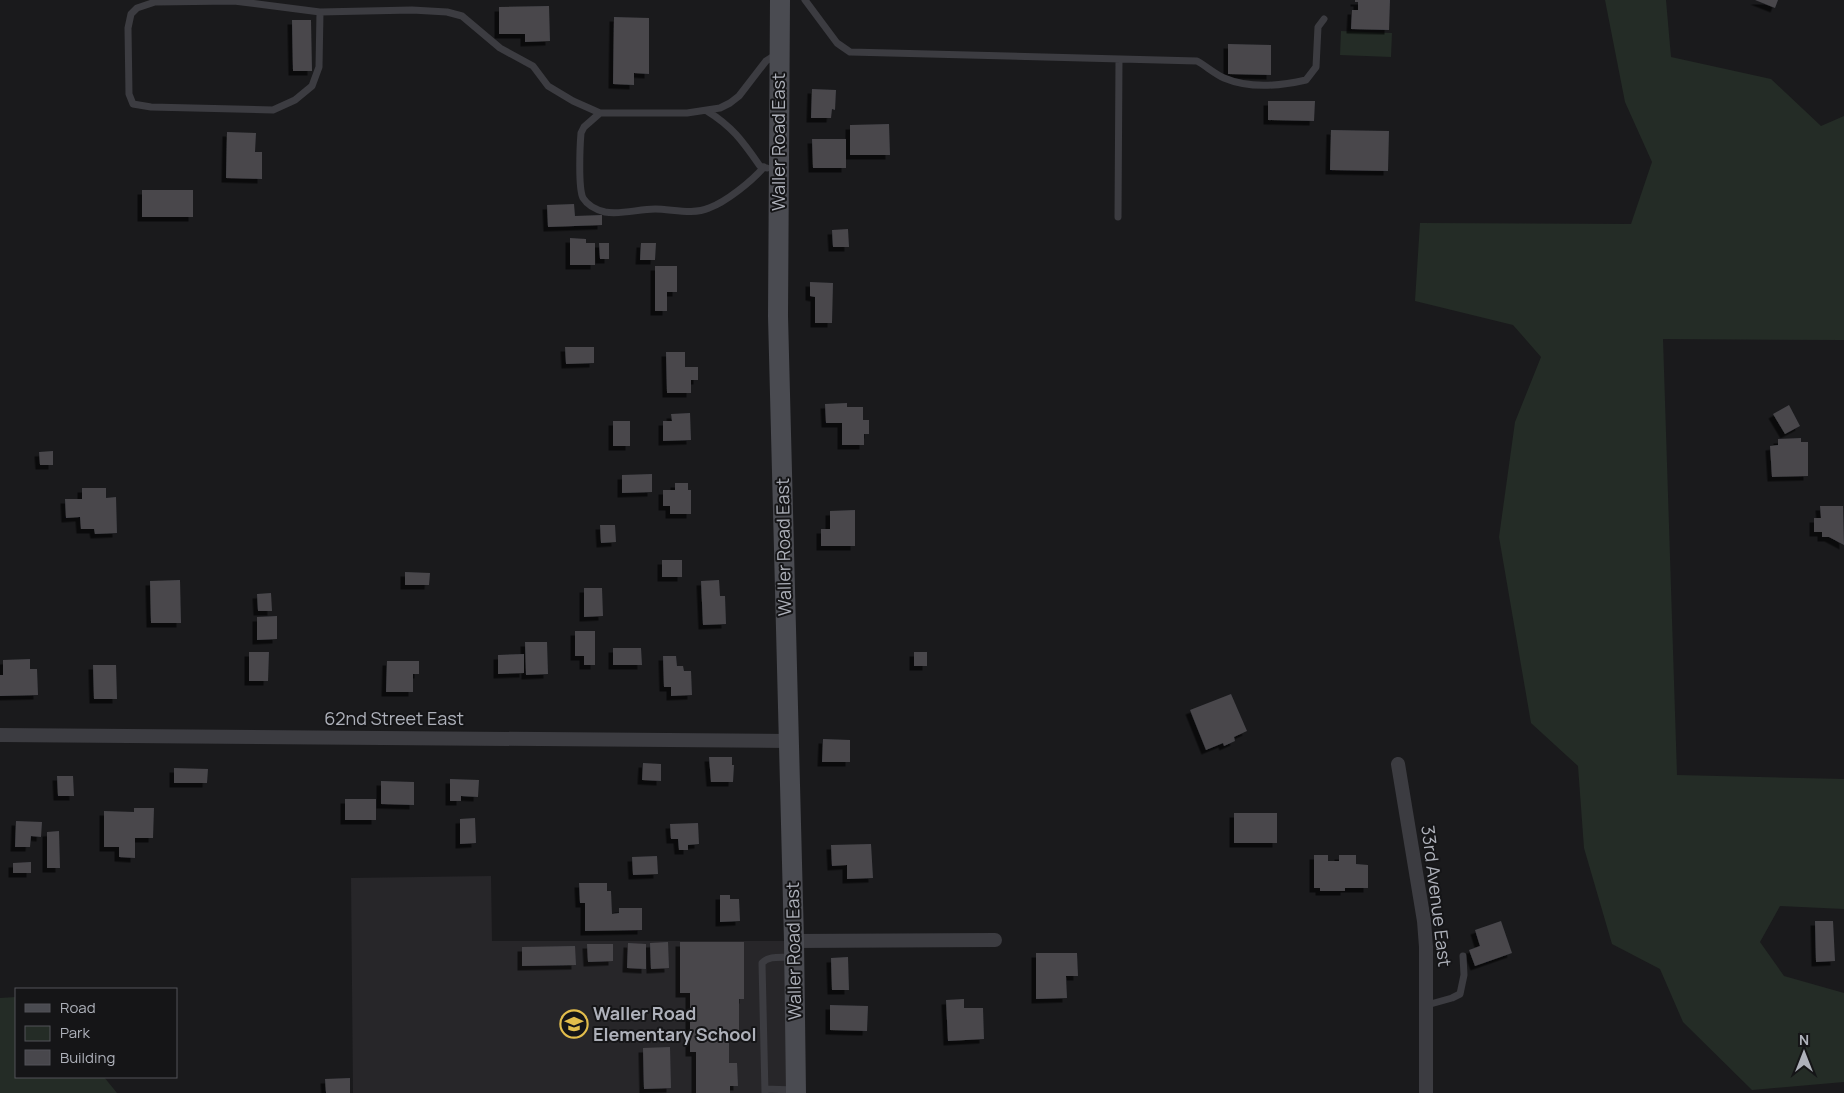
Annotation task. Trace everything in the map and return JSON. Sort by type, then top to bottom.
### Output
[{"type":"street","name":"Waller Road East","points":[[780,0],[780,52],[772,168],[778,316],[796,1091]]},
{"type":"street","name":"62nd Street East","points":[[0,734],[788,741]]},
{"type":"street","name":"33rd Avenue East","points":[[1398,764],[1424,921],[1427,1005],[1426,1093]]},
{"type":"street","points":[[794,949],[995,940]]},
{"type":"lane","points":[[805,0],[837,42],[850,52],[1197,61],[1224,78],[1250,85],[1284,85],[1306,80],[1316,67],[1318,26],[1324,19]]},
{"type":"lane","points":[[320,12],[319,67],[312,86],[295,100],[273,110],[160,107],[133,104],[129,94],[128,28],[131,14],[137,8],[155,2],[234,1],[320,12],[412,10],[447,12],[462,16],[500,48],[533,66],[548,86],[573,101],[600,113],[686,113],[707,111],[730,103],[739,96],[766,61],[780,52]]},
{"type":"lane","points":[[1118,217],[1119,59]]},
{"type":"lane","points":[[707,111],[723,121],[735,132],[760,166],[772,168]]},
{"type":"lane","points":[[600,113],[581,132],[583,197],[594,208],[600,210],[608,212],[655,209],[696,211],[709,209],[727,198],[758,174],[772,168]]},
{"type":"lane","points":[[794,949],[765,959],[762,963],[765,1091],[796,1091]]},
{"type":"lane","points":[[1427,1005],[1460,994],[1464,975],[1464,956]]},
{"type":"shaded area","name":"Waller Road Elementary School","points":[[491,876],[492,941],[794,941],[796,1093],[353,1093],[351,878]]},
{"type":"green space","points":[[1605,0],[1666,0],[1671,57],[1771,79],[1821,126],[1844,116],[1844,340],[1663,339],[1677,775],[1844,779],[1844,909],[1780,906],[1760,942],[1784,976],[1844,993],[1844,1082],[1752,1090],[1683,1022],[1660,969],[1612,944],[1584,848],[1578,766],[1531,723],[1499,537],[1515,422],[1541,357],[1513,325],[1415,301],[1420,223],[1631,224],[1652,162],[1625,102]]},
{"type":"green space","points":[[1341,31],[1392,33],[1391,57],[1340,55]]},
{"type":"green space","points":[[15,997],[15,1078],[105,1078],[117,1093],[0,1093],[0,998]]},
{"type":"building","points":[[1355,0],[1390,0],[1389,30],[1351,29],[1352,10],[1358,10],[1358,2],[1355,2]]},
{"type":"building","points":[[1755,0],[1778,0],[1775,8]]},
{"type":"building","points":[[549,6],[550,41],[525,42],[525,34],[499,34],[499,7]]},
{"type":"building","points":[[614,17],[649,18],[649,74],[634,73],[634,85],[613,84]]},
{"type":"building","points":[[292,20],[311,20],[312,71],[293,71]]},
{"type":"building","points":[[1228,44],[1271,45],[1271,75],[1228,74]]},
{"type":"building","points":[[812,89],[836,90],[835,110],[832,109],[831,118],[811,118]]},
{"type":"building","points":[[1268,101],[1315,101],[1314,121],[1268,120]]},
{"type":"building","points":[[889,124],[890,155],[850,155],[850,125]]},
{"type":"building","points":[[1331,130],[1389,131],[1388,171],[1330,170]]},
{"type":"building","points":[[227,132],[256,133],[255,152],[262,152],[262,179],[226,178]]},
{"type":"building","points":[[812,139],[846,139],[846,168],[813,168]]},
{"type":"building","points":[[142,190],[193,190],[193,217],[142,217]]},
{"type":"building","points":[[574,204],[575,216],[602,215],[602,225],[548,227],[547,205]]},
{"type":"building","points":[[848,229],[849,247],[833,247],[832,230]]},
{"type":"building","points":[[570,238],[586,239],[586,243],[595,243],[595,265],[570,265]]},
{"type":"building","points":[[599,243],[609,243],[609,259],[600,259]]},
{"type":"building","points":[[641,243],[656,243],[655,260],[640,260]]},
{"type":"building","points":[[655,266],[677,266],[677,292],[667,292],[667,311],[655,311]]},
{"type":"building","points":[[810,282],[833,283],[832,323],[815,323],[815,297],[810,296]]},
{"type":"building","points":[[565,347],[594,347],[594,363],[566,364]]},
{"type":"building","points":[[666,352],[685,352],[685,367],[698,367],[698,380],[691,380],[691,393],[667,393]]},
{"type":"building","points":[[847,403],[847,407],[863,407],[863,420],[869,420],[869,434],[864,434],[864,445],[842,445],[842,423],[826,423],[825,404]]},
{"type":"building","points":[[1789,405],[1800,426],[1785,434],[1773,414]]},
{"type":"building","points":[[690,413],[691,440],[663,441],[663,421],[672,421],[671,414]]},
{"type":"building","points":[[613,421],[630,421],[630,446],[613,446]]},
{"type":"building","points":[[1801,438],[1801,442],[1808,442],[1808,476],[1772,477],[1770,446],[1778,445],[1778,439]]},
{"type":"building","points":[[53,451],[53,465],[40,465],[39,452]]},
{"type":"building","points":[[652,474],[652,492],[622,493],[622,475]]},
{"type":"building","points":[[675,483],[688,483],[688,490],[691,490],[691,514],[670,514],[670,506],[663,506],[663,490],[675,490]]},
{"type":"building","points":[[82,488],[106,488],[106,498],[116,497],[117,533],[95,534],[94,529],[81,529],[80,517],[66,518],[65,499],[82,499]]},
{"type":"building","points":[[1820,506],[1843,506],[1844,545],[1829,537],[1822,537],[1822,532],[1814,532],[1814,518],[1821,518]]},
{"type":"building","points":[[855,510],[855,546],[821,546],[821,529],[830,529],[830,511]]},
{"type":"building","points":[[600,525],[615,525],[616,542],[601,543]]},
{"type":"building","points":[[662,560],[682,560],[682,577],[662,577]]},
{"type":"building","points":[[405,572],[430,573],[429,585],[405,585]]},
{"type":"building","points":[[180,580],[181,623],[151,623],[150,581]]},
{"type":"building","points":[[719,580],[720,596],[725,596],[726,624],[703,625],[701,581]]},
{"type":"building","points":[[584,588],[602,588],[603,616],[584,617]]},
{"type":"building","points":[[271,593],[272,611],[258,611],[257,594]]},
{"type":"building","points":[[277,616],[277,639],[257,640],[257,617]]},
{"type":"building","points":[[575,631],[595,631],[595,665],[584,665],[584,656],[575,656]]},
{"type":"building","points":[[525,642],[547,642],[548,674],[526,675]]},
{"type":"building","points":[[613,648],[641,648],[642,665],[613,665]]},
{"type":"building","points":[[249,652],[269,652],[268,681],[249,681]]},
{"type":"building","points":[[914,652],[927,652],[927,666],[914,666]]},
{"type":"building","points":[[524,654],[524,673],[498,674],[498,655]]},
{"type":"building","points":[[663,656],[676,656],[677,666],[683,666],[684,671],[691,671],[692,695],[671,696],[671,687],[664,687]]},
{"type":"building","points":[[30,659],[30,669],[37,669],[38,695],[0,696],[0,675],[3,675],[3,660]]},
{"type":"building","points":[[387,661],[419,661],[419,674],[413,674],[413,692],[386,692]]},
{"type":"building","points":[[93,665],[116,665],[117,699],[94,699]]},
{"type":"building","points":[[1231,694],[1247,731],[1234,737],[1235,741],[1224,746],[1223,743],[1206,750],[1190,710]]},
{"type":"building","points":[[823,739],[850,740],[850,762],[822,762]]},
{"type":"building","points":[[709,757],[732,757],[732,765],[734,765],[733,782],[711,782]]},
{"type":"building","points":[[643,763],[661,764],[661,781],[642,780]]},
{"type":"building","points":[[174,768],[208,769],[207,783],[174,783]]},
{"type":"building","points":[[57,776],[73,776],[74,796],[58,796]]},
{"type":"building","points":[[450,779],[479,780],[478,797],[461,796],[461,801],[450,801]]},
{"type":"building","points":[[381,781],[414,782],[414,805],[381,804]]},
{"type":"building","points":[[345,799],[376,799],[376,820],[345,820]]},
{"type":"building","points":[[134,808],[154,808],[153,838],[135,838],[135,858],[119,857],[119,847],[104,847],[104,811],[134,812]]},
{"type":"building","points":[[1234,813],[1277,813],[1277,843],[1234,843]]},
{"type":"building","points":[[475,818],[476,843],[460,844],[460,819]]},
{"type":"building","points":[[16,821],[42,822],[41,837],[31,836],[30,847],[15,847]]},
{"type":"building","points":[[698,823],[699,844],[688,845],[688,850],[679,850],[678,839],[671,839],[670,824]]},
{"type":"building","points":[[59,831],[60,868],[47,868],[47,832]]},
{"type":"building","points":[[871,844],[873,878],[847,879],[847,865],[832,866],[831,845]]},
{"type":"building","points":[[1314,855],[1328,855],[1328,861],[1339,861],[1339,855],[1356,855],[1356,864],[1368,865],[1368,888],[1345,888],[1345,891],[1320,891],[1320,888],[1314,888]]},
{"type":"building","points":[[657,856],[658,874],[633,875],[632,857]]},
{"type":"building","points":[[31,862],[31,873],[13,873],[13,863]]},
{"type":"building","points":[[579,883],[607,883],[607,891],[611,891],[612,914],[619,913],[619,908],[642,908],[642,930],[585,931],[585,903],[580,903]]},
{"type":"building","points":[[720,895],[730,895],[730,899],[739,899],[740,921],[720,922]]},
{"type":"building","points":[[1501,921],[1512,953],[1475,966],[1469,950],[1480,946],[1475,930]]},
{"type":"building","points":[[1815,921],[1833,921],[1835,961],[1816,962]]},
{"type":"building","points":[[668,942],[669,968],[651,969],[650,943]]},
{"type":"building","points":[[680,942],[744,942],[744,999],[739,999],[739,1035],[729,1035],[729,1063],[737,1063],[738,1086],[730,1086],[730,1093],[696,1093],[696,1052],[690,1052],[690,993],[680,993]]},
{"type":"building","points":[[628,943],[646,944],[646,969],[627,968]]},
{"type":"building","points":[[587,944],[613,944],[613,961],[588,962]]},
{"type":"building","points":[[575,946],[576,965],[522,966],[522,947]]},
{"type":"building","points":[[1036,953],[1077,953],[1078,976],[1066,976],[1067,998],[1036,999]]},
{"type":"building","points":[[848,957],[849,990],[832,990],[831,958]]},
{"type":"building","points":[[964,999],[964,1008],[983,1008],[984,1039],[948,1041],[946,1000]]},
{"type":"building","points":[[830,1005],[868,1006],[867,1031],[830,1030]]},
{"type":"building","points":[[670,1047],[671,1088],[644,1089],[643,1048]]},
{"type":"building","points":[[350,1078],[350,1093],[326,1093],[325,1079]]},
{"type":"place","name":"Waller Road Elementary School","points":[[574,1024]]}]
